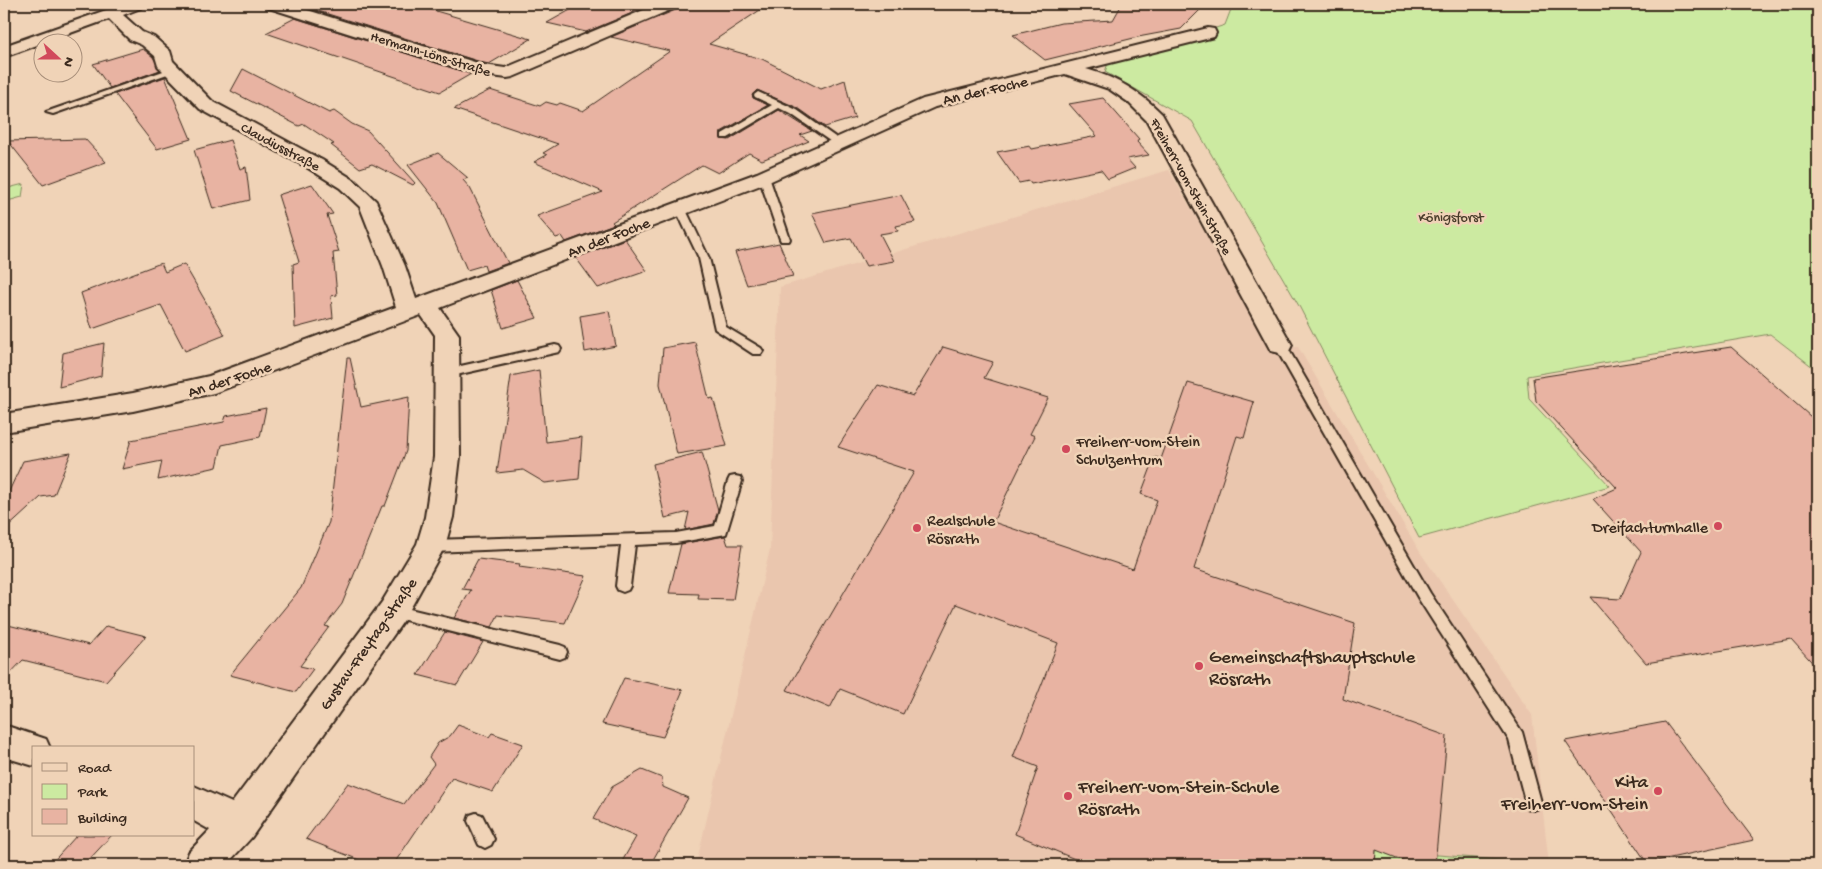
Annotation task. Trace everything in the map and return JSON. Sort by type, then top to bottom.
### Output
[{"type":"street","points":[[4,52],[137,4]]},
{"type":"street","name":"Hermann-Löns-Straße","points":[[272,4],[482,70],[507,73],[671,4]]},
{"type":"street","name":"Claudiusstraße","points":[[112,13],[136,36],[148,41],[164,55],[164,62],[206,105],[315,164],[347,184],[369,205],[394,266],[417,308]]},
{"type":"street","name":"An der Foche","points":[[4,423],[190,391],[243,374],[764,177],[929,103],[1208,33]]},
{"type":"street","name":"Freiherr-vom-Stein-Straße","points":[[1067,68],[1109,81],[1135,97],[1155,118],[1280,345]]},
{"type":"street","name":"Gustav-Freytag-Straße","points":[[202,865],[238,825],[393,611],[431,546],[439,517],[447,457],[447,335],[417,308]]},
{"type":"street","points":[[4,741],[32,749]]},
{"type":"street","points":[[195,804],[238,825]]},
{"type":"lane","points":[[50,112],[172,71]]},
{"type":"lane","points":[[758,95],[794,112],[840,144]]},
{"type":"lane","points":[[724,136],[778,105]]},
{"type":"lane","points":[[764,177],[786,239]]},
{"type":"lane","points":[[680,208],[704,258],[721,329],[756,351]]},
{"type":"lane","points":[[1280,345],[1425,597],[1516,737],[1533,802]]},
{"type":"lane","points":[[447,373],[555,349]]},
{"type":"lane","points":[[431,546],[629,538],[676,538],[721,530],[736,481]]},
{"type":"lane","points":[[623,586],[629,538]]},
{"type":"lane","points":[[393,611],[560,652]]},
{"type":"lane","points":[[476,821],[485,839]]},
{"type":"shaded area","name":"Freiherr-vom-Stein Schulzentrum","points":[[1169,170],[1271,348],[1298,347],[1420,552],[1532,715],[1549,865],[696,865],[770,549],[780,287]]},
{"type":"green space","name":"Königsforst","points":[[1233,4],[1818,4],[1818,371],[1770,334],[1527,376],[1529,399],[1610,486],[1419,538],[1299,306],[1192,121],[1105,72],[1108,63],[1225,25]]},
{"type":"green space","points":[[24,184],[22,197],[4,202],[4,189]]},
{"type":"green space","points":[[1376,850],[1525,862],[1525,865],[1375,865]]},
{"type":"building","points":[[323,4],[412,4],[531,39],[489,64],[312,9]]},
{"type":"building","points":[[581,4],[654,4],[586,32],[547,23]]},
{"type":"building","points":[[681,4],[769,4],[709,44],[762,59],[821,89],[845,80],[855,118],[825,127],[798,108],[757,90],[752,95],[753,98],[768,105],[721,132],[721,139],[729,140],[779,110],[812,131],[800,135],[809,141],[762,160],[749,153],[718,173],[702,165],[612,222],[614,224],[566,242],[562,236],[556,238],[537,216],[603,192],[534,162],[547,155],[543,153],[558,144],[454,109],[490,90],[540,106],[546,102],[557,105],[560,103],[583,111],[670,51],[611,37],[678,9]]},
{"type":"building","points":[[1122,4],[1206,4],[1181,29],[1138,37],[1045,60],[1013,35],[1061,23],[1113,20]]},
{"type":"building","points":[[295,18],[471,74],[440,92],[266,33]]},
{"type":"building","points":[[143,49],[153,57],[160,70],[110,88],[93,64]]},
{"type":"building","points":[[243,69],[329,113],[334,111],[352,124],[368,131],[415,183],[413,185],[372,164],[360,168],[331,145],[334,144],[304,124],[299,126],[231,91]]},
{"type":"building","points":[[165,77],[191,139],[157,149],[115,94]]},
{"type":"building","points":[[1103,98],[1139,139],[1137,142],[1149,155],[1127,159],[1135,168],[1108,179],[1101,170],[1031,184],[1029,181],[1019,183],[997,152],[1030,146],[1032,149],[1097,136],[1069,104]]},
{"type":"building","points":[[85,139],[106,162],[43,185],[8,141]]},
{"type":"building","points":[[230,140],[240,169],[246,167],[250,200],[213,209],[194,150]]},
{"type":"building","points":[[438,153],[468,178],[463,180],[470,188],[508,263],[486,271],[484,265],[467,270],[438,203],[408,165]]},
{"type":"building","points":[[312,184],[333,214],[327,215],[339,252],[333,253],[337,295],[331,296],[333,318],[295,328],[293,264],[299,262],[278,195]]},
{"type":"building","points":[[901,195],[915,222],[896,226],[898,231],[880,234],[894,261],[866,266],[851,238],[826,243],[812,213]]},
{"type":"building","points":[[625,239],[647,271],[598,288],[576,258]]},
{"type":"building","points":[[779,243],[793,276],[747,285],[735,252]]},
{"type":"building","points":[[161,263],[165,272],[184,264],[225,335],[185,351],[161,305],[92,329],[81,293]]},
{"type":"building","points":[[517,280],[537,318],[503,328],[491,290]]},
{"type":"building","points":[[609,311],[616,346],[585,352],[580,316]]},
{"type":"building","points":[[695,342],[709,399],[713,398],[727,446],[677,454],[660,384],[663,348]]},
{"type":"building","points":[[104,343],[101,376],[59,387],[63,353]]},
{"type":"building","points":[[943,347],[993,362],[984,378],[1048,398],[1030,434],[1035,436],[993,522],[1133,569],[1157,500],[1141,494],[1155,457],[1161,459],[1188,383],[1254,402],[1244,438],[1237,436],[1194,569],[1355,623],[1343,699],[1447,736],[1435,865],[1415,865],[1376,850],[1375,865],[1089,865],[1015,834],[1038,767],[1013,757],[1058,643],[956,604],[903,714],[840,689],[830,708],[787,690],[914,472],[838,447],[878,385],[913,396]]},
{"type":"building","name":"Dreifachturnhalle","points":[[1731,347],[1818,423],[1818,669],[1791,639],[1646,663],[1590,597],[1620,599],[1641,552],[1593,499],[1617,488],[1536,401],[1533,378]]},
{"type":"building","points":[[347,358],[350,358],[361,407],[409,397],[406,451],[385,506],[382,506],[342,604],[325,626],[329,627],[300,666],[313,669],[296,692],[230,675],[301,588],[329,522]]},
{"type":"building","points":[[539,370],[546,442],[582,437],[579,479],[545,483],[523,470],[497,473],[511,376]]},
{"type":"building","points":[[266,408],[260,437],[222,445],[217,467],[158,480],[162,461],[122,469],[131,440],[224,422],[226,416]]},
{"type":"building","points":[[702,452],[718,510],[714,524],[685,530],[689,512],[665,518],[653,464]]},
{"type":"building","points":[[71,453],[54,495],[41,497],[4,531],[4,502],[23,461]]},
{"type":"building","points":[[725,536],[728,545],[742,545],[733,600],[698,599],[699,594],[669,593],[681,544]]},
{"type":"building","points":[[478,559],[520,564],[519,567],[586,576],[565,623],[498,615],[492,627],[454,618],[471,590],[462,589]]},
{"type":"building","points":[[4,624],[89,645],[106,626],[146,636],[106,681],[23,660],[4,680]]},
{"type":"building","points":[[445,632],[483,642],[457,685],[418,675]]},
{"type":"building","points":[[624,678],[683,690],[663,737],[602,724]]},
{"type":"building","name":"Kita Freiherr-vom-Stein","points":[[1665,722],[1754,840],[1647,863],[1565,741]]},
{"type":"building","points":[[458,725],[489,737],[492,733],[523,744],[493,792],[452,778],[393,865],[372,865],[306,839],[348,783],[404,804],[434,764],[429,757],[438,743],[450,736]]},
{"type":"building","points":[[642,770],[662,778],[663,787],[688,798],[650,865],[620,865],[636,837],[593,819],[612,787]]},
{"type":"building","points":[[76,836],[111,836],[84,865],[50,865]]},
{"type":"place","name":"Freiherr-vom-Stein Schulzentrum","points":[[1066,449]]},
{"type":"place","name":"Dreifachturnhalle","points":[[1718,526]]},
{"type":"place","name":"Realschule Rösrath","points":[[917,528]]},
{"type":"place","name":"Gemeinschaftshauptschule Rösrath","points":[[1199,666]]},
{"type":"place","name":"Kita Freiherr-vom-Stein","points":[[1658,791]]},
{"type":"place","name":"Freiherr-vom-Stein-Schule Rösrath","points":[[1068,796]]}]
